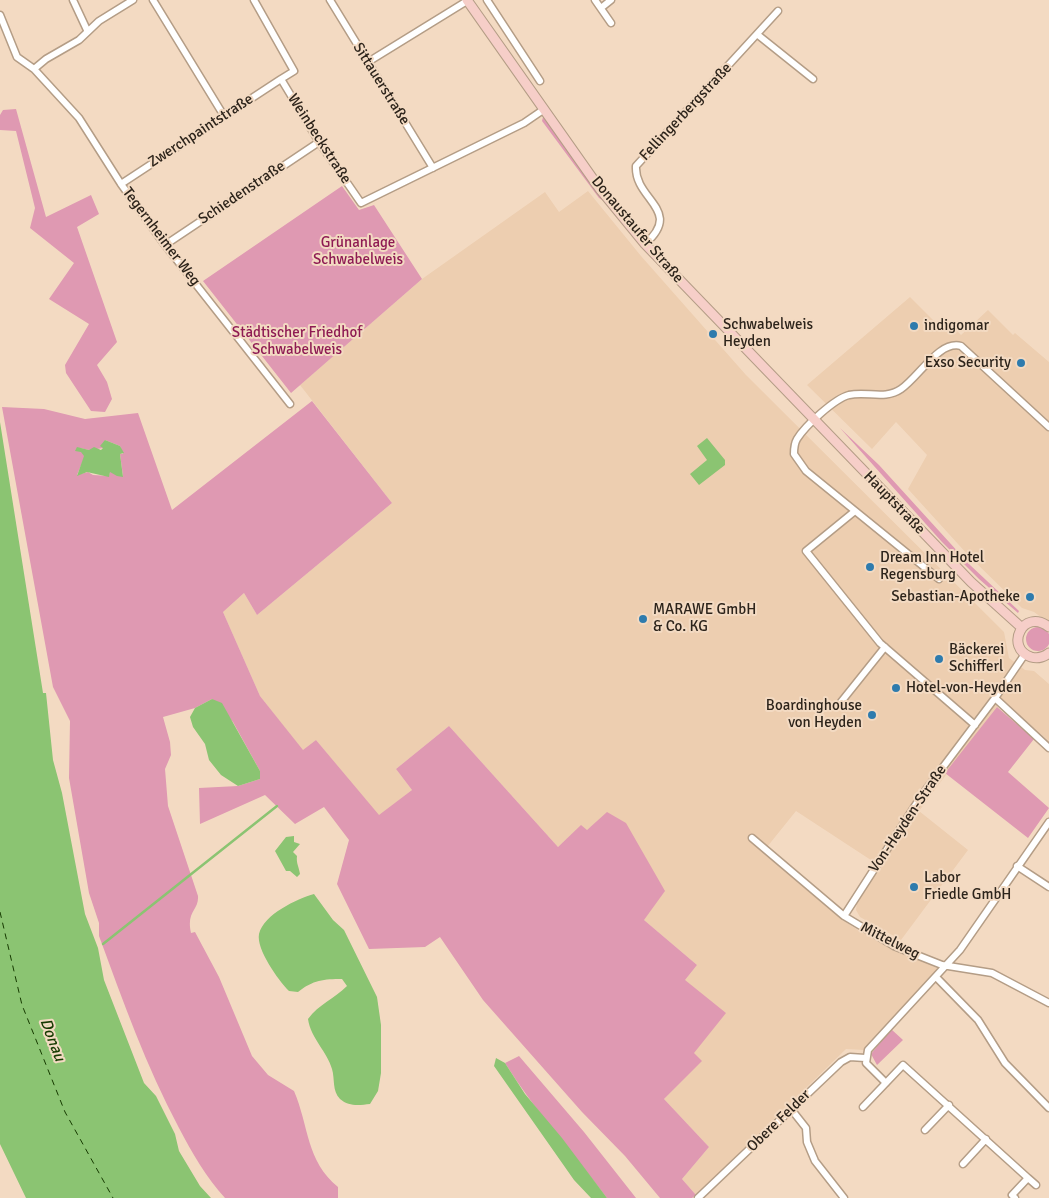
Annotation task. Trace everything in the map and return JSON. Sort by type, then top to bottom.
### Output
[{"type":"main road","name":"Donaustaufer Straße","points":[[467,0],[542,110],[600,189],[645,244],[833,439]]},
{"type":"main road","name":"Hauptstraße","points":[[833,439],[971,582],[1022,628]]},
{"type":"main road","points":[[1049,626],[1039,621],[1032,622],[1022,628],[1018,639],[1025,654],[1035,658],[1049,653]]},
{"type":"street","points":[[74,0],[87,30]]},
{"type":"street","points":[[34,69],[46,59],[70,46],[87,30],[133,0]]},
{"type":"street","points":[[153,0],[224,116]]},
{"type":"street","name":"Weinbeckstraße","points":[[254,0],[294,71],[281,79],[319,142],[361,203],[433,168]]},
{"type":"street","name":"Sittauerstraße","points":[[330,0],[433,168]]},
{"type":"street","points":[[368,62],[467,0]]},
{"type":"street","points":[[487,0],[540,81]]},
{"type":"street","points":[[595,0],[611,22]]},
{"type":"street","points":[[601,8],[611,0]]},
{"type":"street","name":"Fellingerbergstraße","points":[[645,244],[659,230],[660,215],[638,181],[636,166],[778,11]]},
{"type":"street","name":"Tegernheimer Weg","points":[[0,15],[17,58],[34,69],[78,118],[121,184],[165,245],[290,404]]},
{"type":"street","points":[[758,35],[813,79]]},
{"type":"street","name":"Zwerchpaintstraße","points":[[121,184],[281,79]]},
{"type":"street","points":[[433,168],[524,123],[542,110]]},
{"type":"street","name":"Schiedenstraße","points":[[165,245],[319,142]]},
{"type":"street","points":[[938,579],[806,470],[794,454],[797,439],[835,402],[849,395],[883,396],[901,389],[944,347],[955,344],[961,346],[1049,427]]},
{"type":"street","points":[[856,511],[806,551],[884,647],[975,725]]},
{"type":"street","points":[[840,702],[884,647]]},
{"type":"street","name":"Von-Heyden-Straße","points":[[844,916],[922,795],[995,698],[1025,654]]},
{"type":"street","points":[[995,698],[1049,748]]},
{"type":"street","points":[[886,1083],[869,1068],[865,1058],[868,1050],[947,966],[1049,822]]},
{"type":"street","name":"Mittelweg","points":[[752,838],[844,916],[894,946],[936,963],[992,973],[1049,1003]]},
{"type":"street","points":[[1017,866],[1049,887]]},
{"type":"street","points":[[936,977],[978,1020],[1005,1063],[1049,1108]]},
{"type":"street","name":"Obere Felder","points":[[698,1198],[845,1058],[865,1058]]},
{"type":"street","points":[[863,1107],[903,1064],[1036,1185]]},
{"type":"street","points":[[925,1130],[949,1105]]},
{"type":"street","points":[[792,1109],[806,1128],[807,1142],[815,1161],[844,1198]]},
{"type":"street","points":[[963,1164],[986,1139]]},
{"type":"street","points":[[1015,1198],[1012,1195],[1028,1178]]},
{"type":"shaded area","points":[[588,191],[641,256],[746,375],[1004,632],[1009,658],[1025,670],[1034,671],[1049,684],[1049,741],[1002,700],[919,811],[968,850],[901,940],[860,917],[856,910],[857,903],[880,866],[796,811],[763,852],[840,918],[859,931],[939,969],[864,1050],[846,1049],[696,1195],[682,1179],[709,1147],[664,1099],[701,1061],[693,1053],[685,980],[697,965],[644,920],[607,813],[586,831],[581,826],[558,847],[449,726],[396,769],[412,790],[379,816],[316,740],[303,751],[260,696],[223,612],[244,593],[257,615],[392,503],[300,385],[422,279],[545,192],[559,212]]},
{"type":"shaded area","points":[[910,297],[939,326],[946,319],[961,335],[988,310],[1013,335],[1015,333],[1049,362],[1049,623],[1034,612],[1022,608],[968,555],[908,489],[927,455],[896,422],[872,449],[807,385]]},
{"type":"green space","points":[[16,109],[46,217],[91,195],[99,214],[77,227],[117,342],[97,365],[107,382],[112,399],[105,412],[91,411],[66,373],[65,365],[89,324],[49,299],[74,263],[30,228],[35,208],[16,131],[0,130],[0,115],[3,110]]},
{"type":"green space","points":[[543,117],[604,201],[599,198],[542,121]]},
{"type":"green space","name":"Grünanlage Schwabelweis","points":[[342,186],[359,210],[374,205],[422,279],[291,393],[203,281]]},
{"type":"green space","points":[[312,401],[392,503],[257,615],[244,593],[223,612],[260,696],[303,750],[316,740],[379,815],[412,790],[396,769],[449,726],[558,847],[581,825],[587,830],[607,812],[626,823],[665,891],[644,920],[697,965],[685,980],[726,1013],[694,1053],[702,1061],[664,1099],[709,1147],[682,1179],[696,1195],[692,1198],[660,1198],[625,1156],[582,1112],[483,1000],[440,937],[425,947],[369,949],[337,884],[349,840],[324,807],[295,824],[265,795],[200,824],[199,788],[238,786],[260,779],[260,771],[233,722],[212,699],[195,708],[163,717],[170,742],[171,755],[165,769],[168,806],[198,896],[197,905],[190,920],[191,933],[195,932],[219,977],[252,1056],[268,1075],[294,1091],[314,1154],[328,1177],[338,1187],[338,1198],[225,1198],[212,1182],[189,1147],[167,1105],[136,1033],[99,936],[99,923],[89,893],[69,778],[70,721],[53,687],[2,407],[44,409],[85,419],[138,413],[172,510]],"holes":[[[105,440],[120,446],[123,454],[120,454],[123,476],[110,471],[109,476],[93,475],[88,472],[77,475],[85,456],[80,448],[89,450],[104,448]]]},
{"type":"green space","points":[[840,428],[879,465],[970,565],[1019,611],[1018,613],[979,579],[942,542]]},
{"type":"green space","points":[[1038,627],[1047,630],[1050,639],[1047,648],[1038,651],[1029,648],[1026,639],[1029,630]]},
{"type":"green space","points":[[997,707],[1034,739],[1008,772],[1049,808],[1028,838],[945,773]]},
{"type":"green space","points":[[891,1029],[903,1040],[877,1065],[871,1054]]},
{"type":"green space","points":[[519,1056],[584,1132],[636,1198],[607,1198],[541,1115],[505,1063]]},
{"type":"water","name":"Donau","points":[[0,422],[43,693],[46,693],[53,760],[62,793],[85,914],[98,948],[104,980],[144,1083],[156,1096],[175,1134],[179,1151],[200,1186],[211,1198],[26,1198],[0,1144]]},
{"type":"water","points":[[707,438],[725,460],[725,465],[699,485],[690,474],[707,460],[697,446]]},
{"type":"water","points":[[105,440],[120,446],[124,453],[120,454],[123,477],[110,472],[109,477],[87,472],[77,476],[84,456],[81,452],[75,451],[77,447],[89,450],[94,447],[101,450],[103,448],[100,446]]},
{"type":"water","points":[[212,699],[222,703],[260,771],[260,779],[238,786],[221,775],[209,760],[205,744],[193,727],[190,717],[195,708]]},
{"type":"water","points":[[294,836],[294,842],[300,844],[293,852],[297,856],[300,874],[297,877],[290,871],[286,871],[275,851],[286,837]]},
{"type":"water","points":[[314,894],[333,920],[344,930],[377,997],[381,1025],[381,1073],[378,1091],[370,1104],[351,1104],[343,1102],[337,1096],[330,1063],[312,1033],[308,1019],[317,1009],[347,986],[342,979],[330,979],[314,983],[298,992],[289,991],[279,980],[261,948],[259,934],[267,920],[282,908]]},
{"type":"water","points":[[496,1058],[505,1063],[525,1094],[562,1138],[607,1198],[591,1198],[574,1180],[494,1066]]},
{"type":"waterway","points":[[103,944],[277,806]]},
{"type":"ferry route","points":[[0,912],[22,1005],[65,1112],[113,1198]]},
{"type":"place","name":"indigomar","points":[[914,326]]},
{"type":"place","name":"Schwabelweis Heyden","points":[[713,334]]},
{"type":"place","name":"Exso Security","points":[[1021,363]]},
{"type":"place","name":"Dream Inn Hotel Regensburg","points":[[870,567]]},
{"type":"place","name":"Sebastian-Apotheke","points":[[1030,597]]},
{"type":"place","name":"MARAWE GmbH & Co. KG","points":[[643,619]]},
{"type":"place","name":"Bäckerei Schifferl","points":[[939,659]]},
{"type":"place","name":"Hotel-von-Heyden","points":[[896,688]]},
{"type":"place","name":"Boardinghouse von Heyden","points":[[872,715]]},
{"type":"place","name":"Labor Friedle GmbH","points":[[914,887]]},
{"type":"park label","name":"Städtischer Friedhof Schwabelweis","points":[[297,342]]}]
